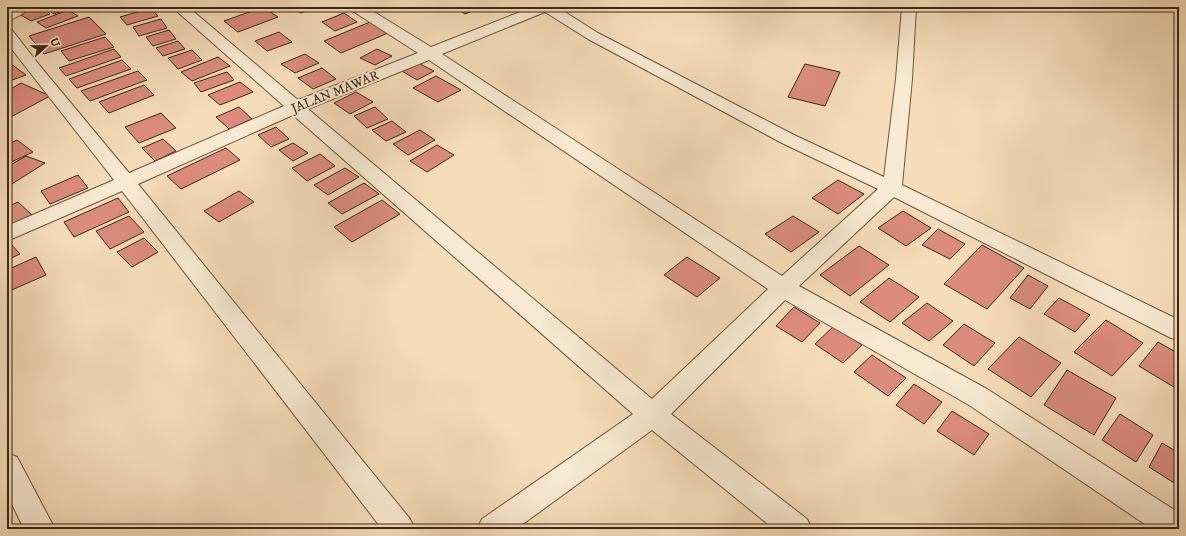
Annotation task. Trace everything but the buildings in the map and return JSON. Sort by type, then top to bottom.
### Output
[{"type":"street","points":[[7,16],[22,7]]},
{"type":"street","points":[[179,7],[653,415],[797,529]]},
{"type":"street","points":[[356,7],[431,54],[783,288],[978,397],[1178,529]]},
{"type":"street","points":[[546,7],[593,36],[781,136],[950,216],[1179,331]]},
{"type":"street","name":"JALAN MAWAR","points":[[7,234],[297,107],[546,7]]},
{"type":"street","points":[[492,529],[653,415],[783,288],[892,188],[904,79],[909,7]]},
{"type":"street","points":[[10,44],[125,182],[400,529]]},
{"type":"street","points":[[7,466],[40,529]]}]
